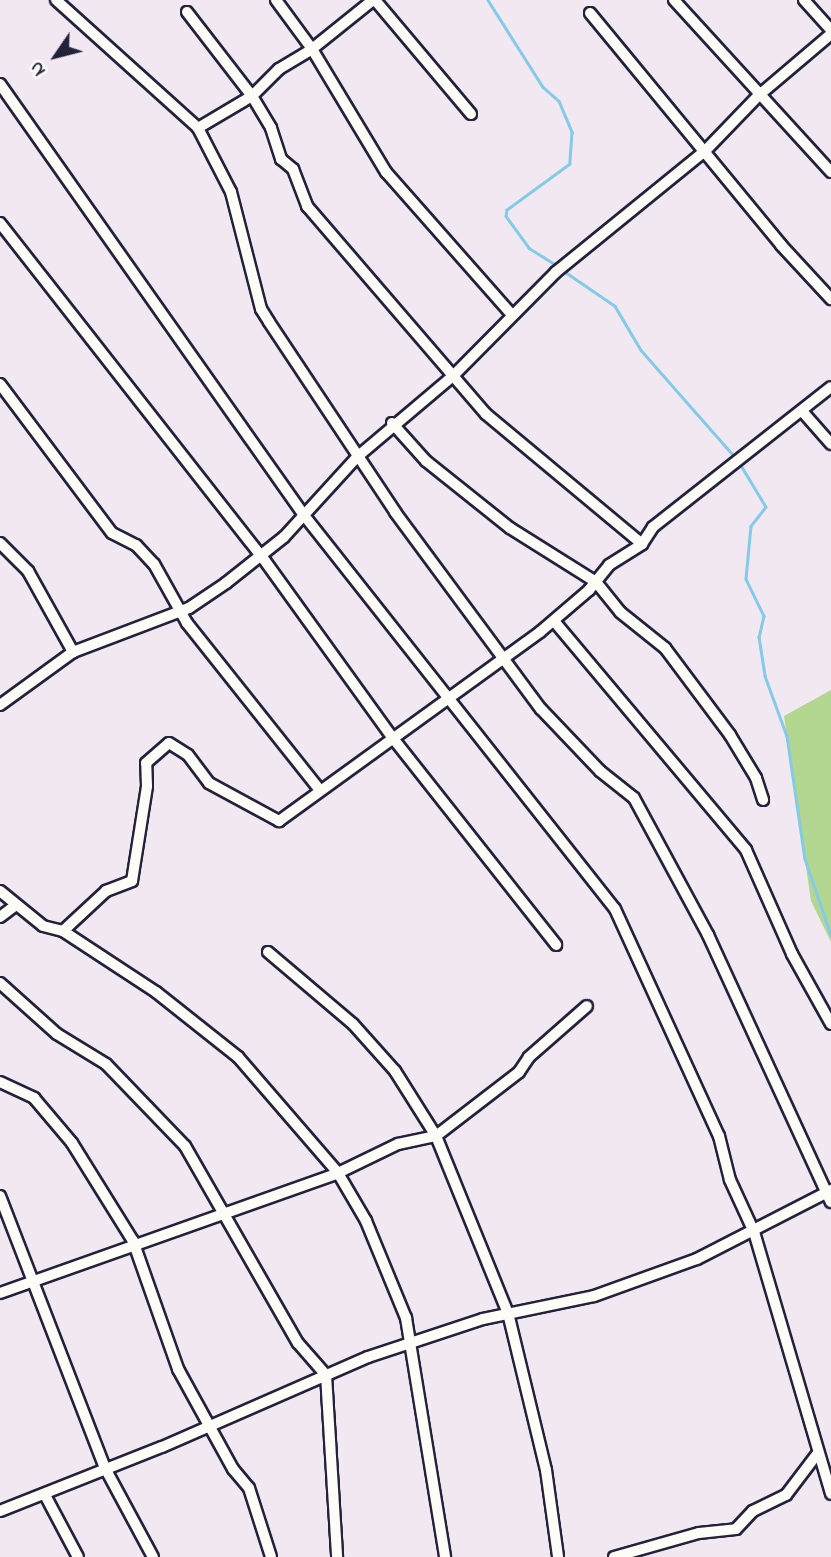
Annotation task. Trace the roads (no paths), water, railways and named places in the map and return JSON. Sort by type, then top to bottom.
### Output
[{"type":"street","points":[[0,1511],[45,1495],[326,1376],[413,1344],[508,1313],[594,1296],[697,1259],[830,1195],[708,935],[634,798],[600,771],[541,709],[357,457],[261,309],[232,192],[198,128],[56,0]]},
{"type":"street","points":[[276,0],[312,49],[386,172],[511,314]]},
{"type":"street","points":[[198,128],[252,96],[279,69],[312,49],[374,0],[471,114]]},
{"type":"street","points":[[674,0],[758,96],[831,172]]},
{"type":"street","points":[[0,705],[72,652],[184,610],[284,537],[357,457],[393,423],[453,376],[511,314],[556,272],[612,222],[706,150],[758,96],[831,32],[804,0]]},
{"type":"street","points":[[187,12],[252,96],[271,128],[281,159],[293,169],[307,206],[453,376],[507,434],[642,544]]},
{"type":"street","points":[[590,13],[706,150],[781,245],[831,299]]},
{"type":"street","points":[[0,84],[303,514],[615,909],[719,1136],[730,1180],[754,1232],[831,1494]]},
{"type":"street","points":[[0,223],[260,554],[392,737],[556,945]]},
{"type":"street","points":[[0,384],[112,533],[136,545],[154,564],[184,610],[187,623],[320,790]]},
{"type":"street","points":[[63,931],[106,891],[132,881],[147,786],[146,763],[169,743],[188,755],[209,783],[275,821],[448,698],[502,655],[554,621],[596,582],[609,565],[642,544],[653,527],[831,387]]},
{"type":"street","points":[[802,411],[831,444]]},
{"type":"street","points":[[393,423],[426,461],[510,528],[596,582],[621,612],[681,665],[736,745],[763,800]]},
{"type":"street","points":[[0,542],[28,571],[72,652]]},
{"type":"street","points":[[554,621],[746,850],[792,954],[831,1024]]},
{"type":"street","points":[[0,891],[43,926],[63,931],[156,992],[238,1057],[338,1173],[382,1255],[413,1344],[445,1557]]},
{"type":"street","points":[[0,918],[16,905]]},
{"type":"street","points":[[268,952],[353,1024],[395,1071],[436,1136],[508,1313],[546,1470],[558,1557]]},
{"type":"street","points":[[0,983],[57,1034],[106,1064],[184,1146],[298,1343],[326,1376],[337,1557]]},
{"type":"street","points":[[0,1293],[33,1278],[135,1247],[338,1173],[398,1144],[436,1136],[519,1072],[529,1058],[587,1006]]},
{"type":"street","points":[[0,1082],[34,1098],[72,1143],[135,1247],[178,1369],[233,1469],[249,1488],[271,1557]]},
{"type":"street","points":[[0,1196],[105,1468],[153,1557]]},
{"type":"street","points":[[614,1557],[699,1533],[736,1530],[753,1511],[786,1496],[818,1452]]},
{"type":"street","points":[[45,1495],[78,1557]]},
{"type":"waterway","points":[[488,0],[543,87],[559,101],[572,132],[570,164],[507,210],[506,216],[529,248],[559,267]]},
{"type":"waterway","points":[[564,271],[615,306],[641,350],[735,457]]},
{"type":"waterway","points":[[739,462],[766,507],[751,526],[746,579],[764,616],[759,637],[765,676],[787,736],[805,859],[831,935]]}]
